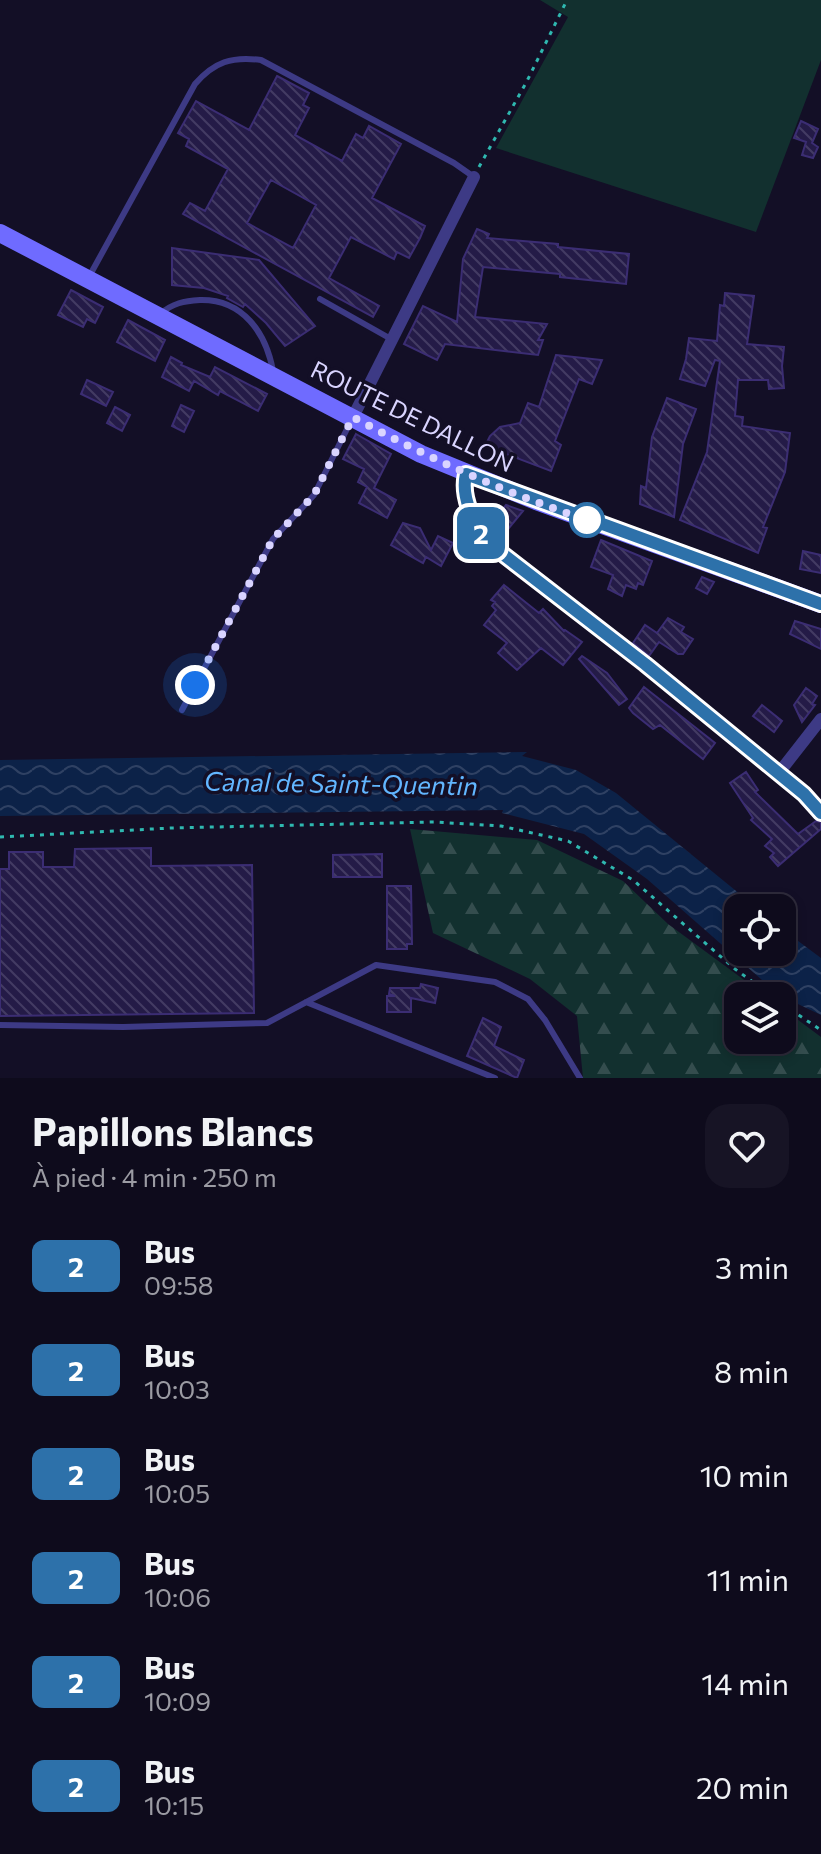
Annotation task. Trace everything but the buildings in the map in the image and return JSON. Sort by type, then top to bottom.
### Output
[{"type":"street","points":[[353,417],[474,177]]},
{"type":"street","name":"ROUTE DE DALLON","points":[[0,233],[421,454],[466,474],[821,604]]},
{"type":"street","points":[[466,474],[464,481],[469,507],[478,530],[491,545],[645,664],[804,794],[821,813]]},
{"type":"street","points":[[778,774],[821,719]]},
{"type":"lane","points":[[88,278],[195,84],[217,63],[246,57],[261,60],[454,163],[474,177]]},
{"type":"lane","points":[[320,299],[391,339]]},
{"type":"lane","points":[[159,315],[170,305],[184,301],[206,300],[227,304],[246,315],[260,331],[270,355],[273,375]]},
{"type":"lane","points":[[182,710],[273,539],[314,495],[353,417]]},
{"type":"lane","points":[[0,1025],[123,1027],[267,1023],[376,965],[495,982],[528,999],[545,1020],[580,1078]]},
{"type":"lane","points":[[306,1002],[495,1078]]},
{"type":"path","points":[[474,177],[567,0]]},
{"type":"path","points":[[0,837],[171,828],[435,822],[515,829],[568,841],[633,880],[753,982]]},
{"type":"path","points":[[796,1014],[821,1030]]},
{"type":"green space","points":[[540,0],[821,0],[821,60],[756,232],[496,148],[568,17]]},
{"type":"green space","points":[[410,829],[537,840],[623,881],[668,924],[747,982],[724,982],[724,1054],[796,1054],[796,1018],[821,1037],[821,1078],[583,1078],[577,1016],[530,979],[433,933]]},
{"type":"water","name":"Canal de Saint-Quentin","points":[[527,752],[522,756],[576,770],[616,793],[740,894],[724,894],[724,947],[647,879],[584,834],[502,813],[503,810],[0,816],[0,760]]},
{"type":"water","points":[[796,939],[821,958],[821,1015],[796,1003],[796,982],[764,982],[746,966],[796,966]]},
{"type":"bus line","name":"2","points":[[821,604],[466,474],[464,481],[469,507],[478,530],[491,545],[645,664],[804,794],[821,813]]},
{"type":"route","points":[[195,685],[273,539],[314,495],[353,417],[421,454],[466,474],[587,520]]}]
